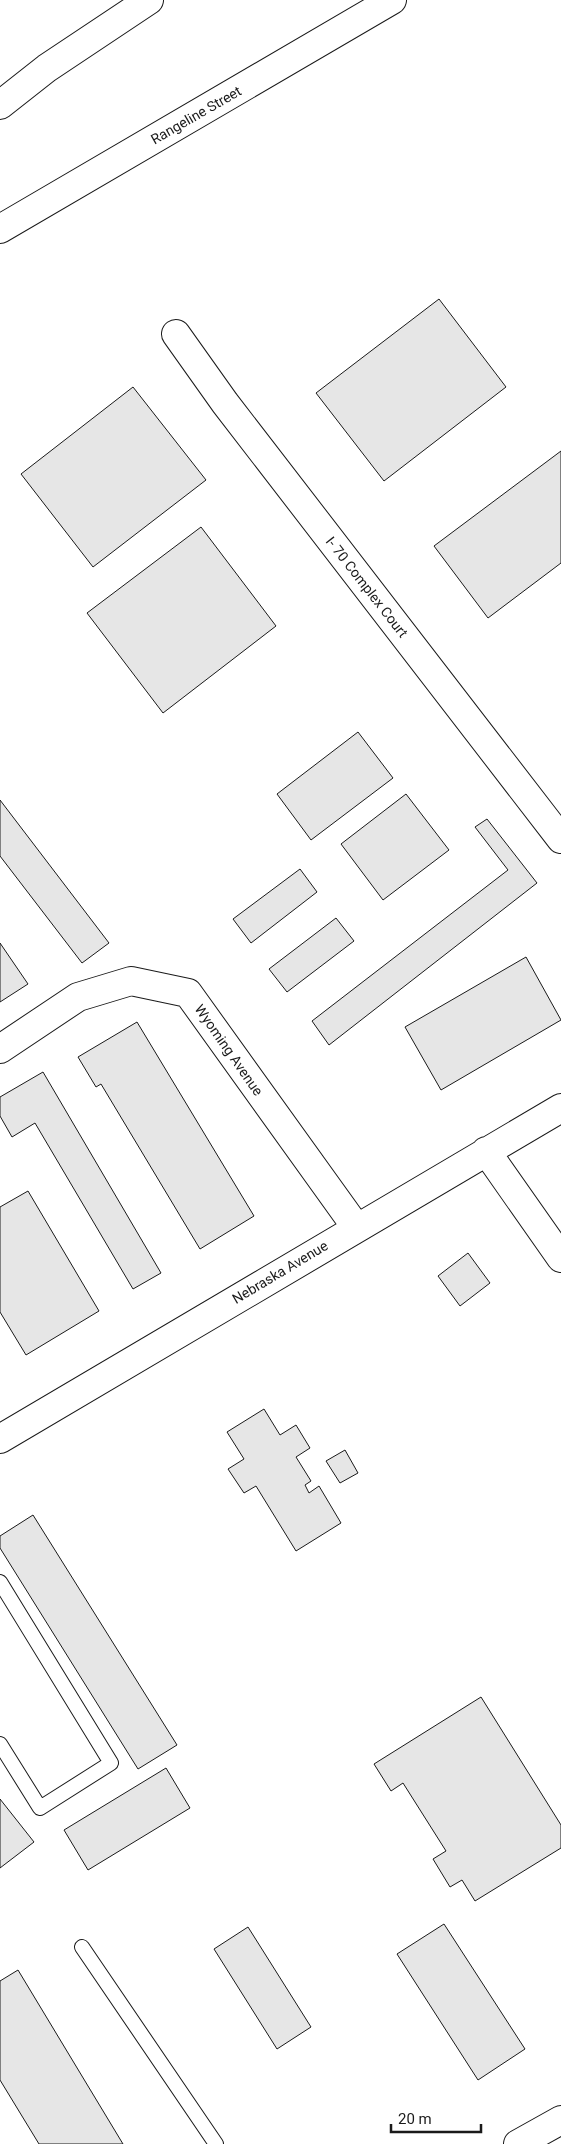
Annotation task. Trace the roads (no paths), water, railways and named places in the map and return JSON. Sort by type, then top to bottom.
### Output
[{"type":"street","points":[[0,105],[47,68],[149,0]]},
{"type":"street","name":"Rangeline Street","points":[[0,229],[392,0]]},
{"type":"street","name":"I- 70 Complex Court","points":[[176,334],[226,403],[561,839]]},
{"type":"street","name":"Wyoming Avenue","points":[[0,1049],[78,997],[131,981],[188,993],[356,1228]]},
{"type":"street","name":"Nebraska Avenue","points":[[4,1427],[356,1228],[561,1108]]},
{"type":"street","points":[[486,1151],[561,1258]]},
{"type":"street","points":[[518,2144],[561,2120]]},
{"type":"lane","points":[[0,1582],[111,1763],[40,1808],[0,1744]]},
{"type":"lane","points":[[82,1947],[216,2144]]}]
